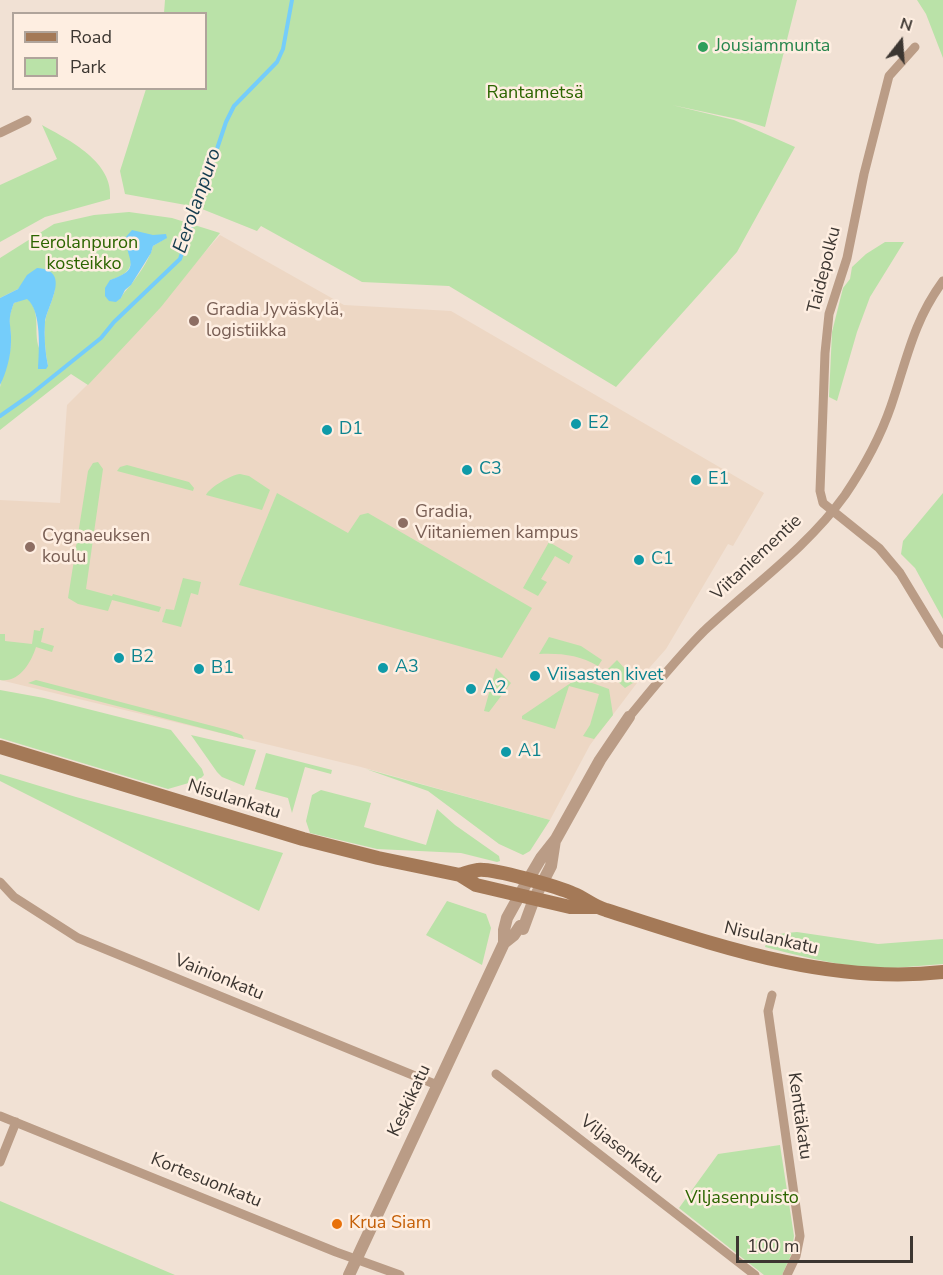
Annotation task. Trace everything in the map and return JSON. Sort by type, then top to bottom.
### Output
[{"type":"main road","name":"Nisulankatu","points":[[0,747],[303,839],[460,875],[476,885],[570,907],[596,907]]},
{"type":"main road","name":"Nisulankatu","points":[[460,875],[479,870],[528,880],[574,894],[596,907],[785,963],[818,969],[881,975],[943,972]]},
{"type":"street","name":"Taidepolku","points":[[832,511],[823,503],[820,491],[825,353],[829,314],[848,258],[864,174],[889,76],[915,47]]},
{"type":"street","points":[[0,133],[27,120]]},
{"type":"street","name":"Viitaniementie","points":[[528,880],[556,839],[600,760],[629,717],[666,672],[704,632],[802,544],[832,511],[868,459],[880,435],[916,325],[928,302],[943,281]]},
{"type":"street","points":[[832,511],[886,556],[900,573],[943,644]]},
{"type":"street","name":"Viitaniementie","points":[[534,898],[550,866],[556,839]]},
{"type":"street","name":"Keskikatu","points":[[349,1275],[504,942],[507,918],[528,880]]},
{"type":"street","name":"Vainionkatu","points":[[0,882],[14,897],[78,938],[437,1085]]},
{"type":"street","name":"Keskikatu","points":[[504,942],[514,935],[520,926],[523,929],[534,898]]},
{"type":"street","name":"Kenttäkatu","points":[[772,996],[768,1011],[800,1236],[796,1256],[787,1275]]},
{"type":"street","name":"Viljasenkatu","points":[[496,1074],[755,1275]]},
{"type":"street","name":"Kortesuonkatu","points":[[0,1116],[400,1275]]},
{"type":"street","points":[[0,1162],[16,1122]]},
{"type":"shaded area","name":"Gradia, Viitaniemen kampus","points":[[220,235],[344,305],[451,311],[764,493],[733,546],[728,544],[666,649],[643,675],[590,745],[550,820],[361,767],[0,680],[0,500],[60,503],[67,405]]},
{"type":"green space","name":"Rantametsä","points":[[165,0],[797,0],[765,127],[672,105],[734,120],[795,147],[737,252],[616,387],[449,286],[362,282],[261,226],[257,231],[197,207],[125,194],[120,171],[146,90],[207,90],[207,12],[164,12]]},
{"type":"green space","points":[[917,0],[943,0],[943,58],[926,14]]},
{"type":"green space","points":[[42,125],[76,145],[97,163],[105,174],[110,199],[45,217],[0,242],[0,185],[57,159]]},
{"type":"green space","name":"Eerolanpuron kosteikko","points":[[129,212],[172,218],[220,233],[161,307],[88,385],[71,374],[0,430],[0,387],[10,352],[10,319],[14,303],[27,298],[32,303],[36,315],[37,342],[48,366],[45,322],[55,287],[51,275],[45,269],[18,289],[0,298],[0,258],[54,224],[94,215]],"holes":[[[166,234],[166,238],[153,246],[145,264],[121,298],[110,280],[128,270],[131,257]]]},
{"type":"green space","points":[[885,242],[904,242],[870,297],[857,332],[837,401],[829,397],[832,332],[843,288],[850,279],[852,267],[866,254]]},
{"type":"green space","points":[[98,462],[103,469],[86,589],[161,607],[159,612],[112,600],[108,611],[78,604],[68,598],[88,471],[93,463]]},
{"type":"green space","points":[[127,465],[189,482],[194,488],[193,491],[117,471],[120,467]]},
{"type":"green space","points":[[240,474],[249,476],[270,490],[262,510],[206,495],[221,482]]},
{"type":"green space","points":[[277,493],[348,533],[360,515],[368,513],[532,608],[502,658],[239,585]]},
{"type":"green space","points":[[943,493],[943,619],[915,568],[901,554],[903,541]]},
{"type":"green space","points":[[549,542],[573,556],[569,564],[555,556],[541,579],[547,582],[538,596],[523,588]]},
{"type":"green space","points":[[183,578],[201,582],[198,595],[191,593],[181,627],[162,622],[166,609],[174,610]]},
{"type":"green space","points":[[44,628],[41,642],[54,646],[52,652],[36,647],[23,671],[13,678],[0,680],[0,634],[5,634],[5,641],[32,644],[34,630],[40,631]]},
{"type":"green space","points":[[549,637],[581,646],[602,660],[598,666],[584,659],[570,656],[539,654]]},
{"type":"green space","points":[[617,660],[636,681],[625,688],[606,671]]},
{"type":"green space","points":[[496,668],[511,683],[489,712],[484,711]]},
{"type":"green space","points":[[578,678],[609,689],[613,715],[594,739],[583,736],[590,725],[599,694],[569,686],[555,729],[522,719],[522,716]]},
{"type":"green space","points":[[36,680],[228,730],[242,735],[244,739],[28,683]]},
{"type":"green space","points":[[0,690],[44,698],[171,730],[202,769],[204,775],[199,780],[168,789],[0,738]]},
{"type":"green space","points":[[191,735],[256,750],[244,786],[222,777]]},
{"type":"green space","points":[[266,753],[332,770],[331,774],[305,767],[292,813],[288,798],[255,789]]},
{"type":"green space","points":[[366,769],[550,820],[530,851],[523,855],[499,844],[428,791]]},
{"type":"green space","points":[[0,774],[283,853],[259,911],[0,781]]},
{"type":"green space","points":[[321,790],[371,803],[364,827],[426,845],[437,809],[455,825],[499,856],[500,861],[461,853],[377,849],[310,833],[306,821],[312,795]]},
{"type":"green space","points":[[447,901],[486,914],[491,928],[482,965],[426,935]]},
{"type":"green space","points":[[797,932],[878,944],[943,939],[943,964],[870,968],[824,961],[765,947],[773,936]]},
{"type":"green space","name":"Viljasenpuisto","points":[[780,1145],[794,1236],[791,1255],[782,1275],[764,1275],[679,1208],[718,1154]]},
{"type":"green space","points":[[0,1201],[175,1275],[0,1275]]},
{"type":"water","points":[[132,230],[153,235],[166,234],[167,238],[153,246],[151,253],[121,298],[116,302],[109,301],[105,296],[105,288],[110,280],[130,268],[125,238]]},
{"type":"water","points":[[37,268],[48,270],[56,281],[45,322],[48,366],[46,369],[38,369],[38,332],[32,305],[27,299],[14,303],[10,319],[10,353],[0,385],[0,298],[18,289],[27,275]]},
{"type":"waterway","name":"Eerolanpuro","points":[[0,416],[101,338],[114,322],[180,259],[226,122],[234,106],[277,62],[283,49],[292,0]]},
{"type":"place","name":"Jousiammunta","points":[[703,47]]},
{"type":"place","name":"Gradia Jyväskylä, logistiikka","points":[[194,321]]},
{"type":"place","name":"E2","points":[[576,424]]},
{"type":"place","name":"D1","points":[[327,430]]},
{"type":"place","name":"C3","points":[[467,470]]},
{"type":"place","name":"E1","points":[[696,480]]},
{"type":"place","name":"Gradia, Viitaniemen kampus","points":[[403,523]]},
{"type":"place","name":"Cygnaeuksen koulu","points":[[30,547]]},
{"type":"place","name":"C1","points":[[639,560]]},
{"type":"place","name":"B2","points":[[119,658]]},
{"type":"place","name":"A3","points":[[383,668]]},
{"type":"place","name":"B1","points":[[199,669]]},
{"type":"place","name":"Viisasten kivet","points":[[535,676]]},
{"type":"place","name":"A2","points":[[471,689]]},
{"type":"place","name":"A1","points":[[506,752]]},
{"type":"place","name":"Krua Siam","points":[[337,1224]]}]
